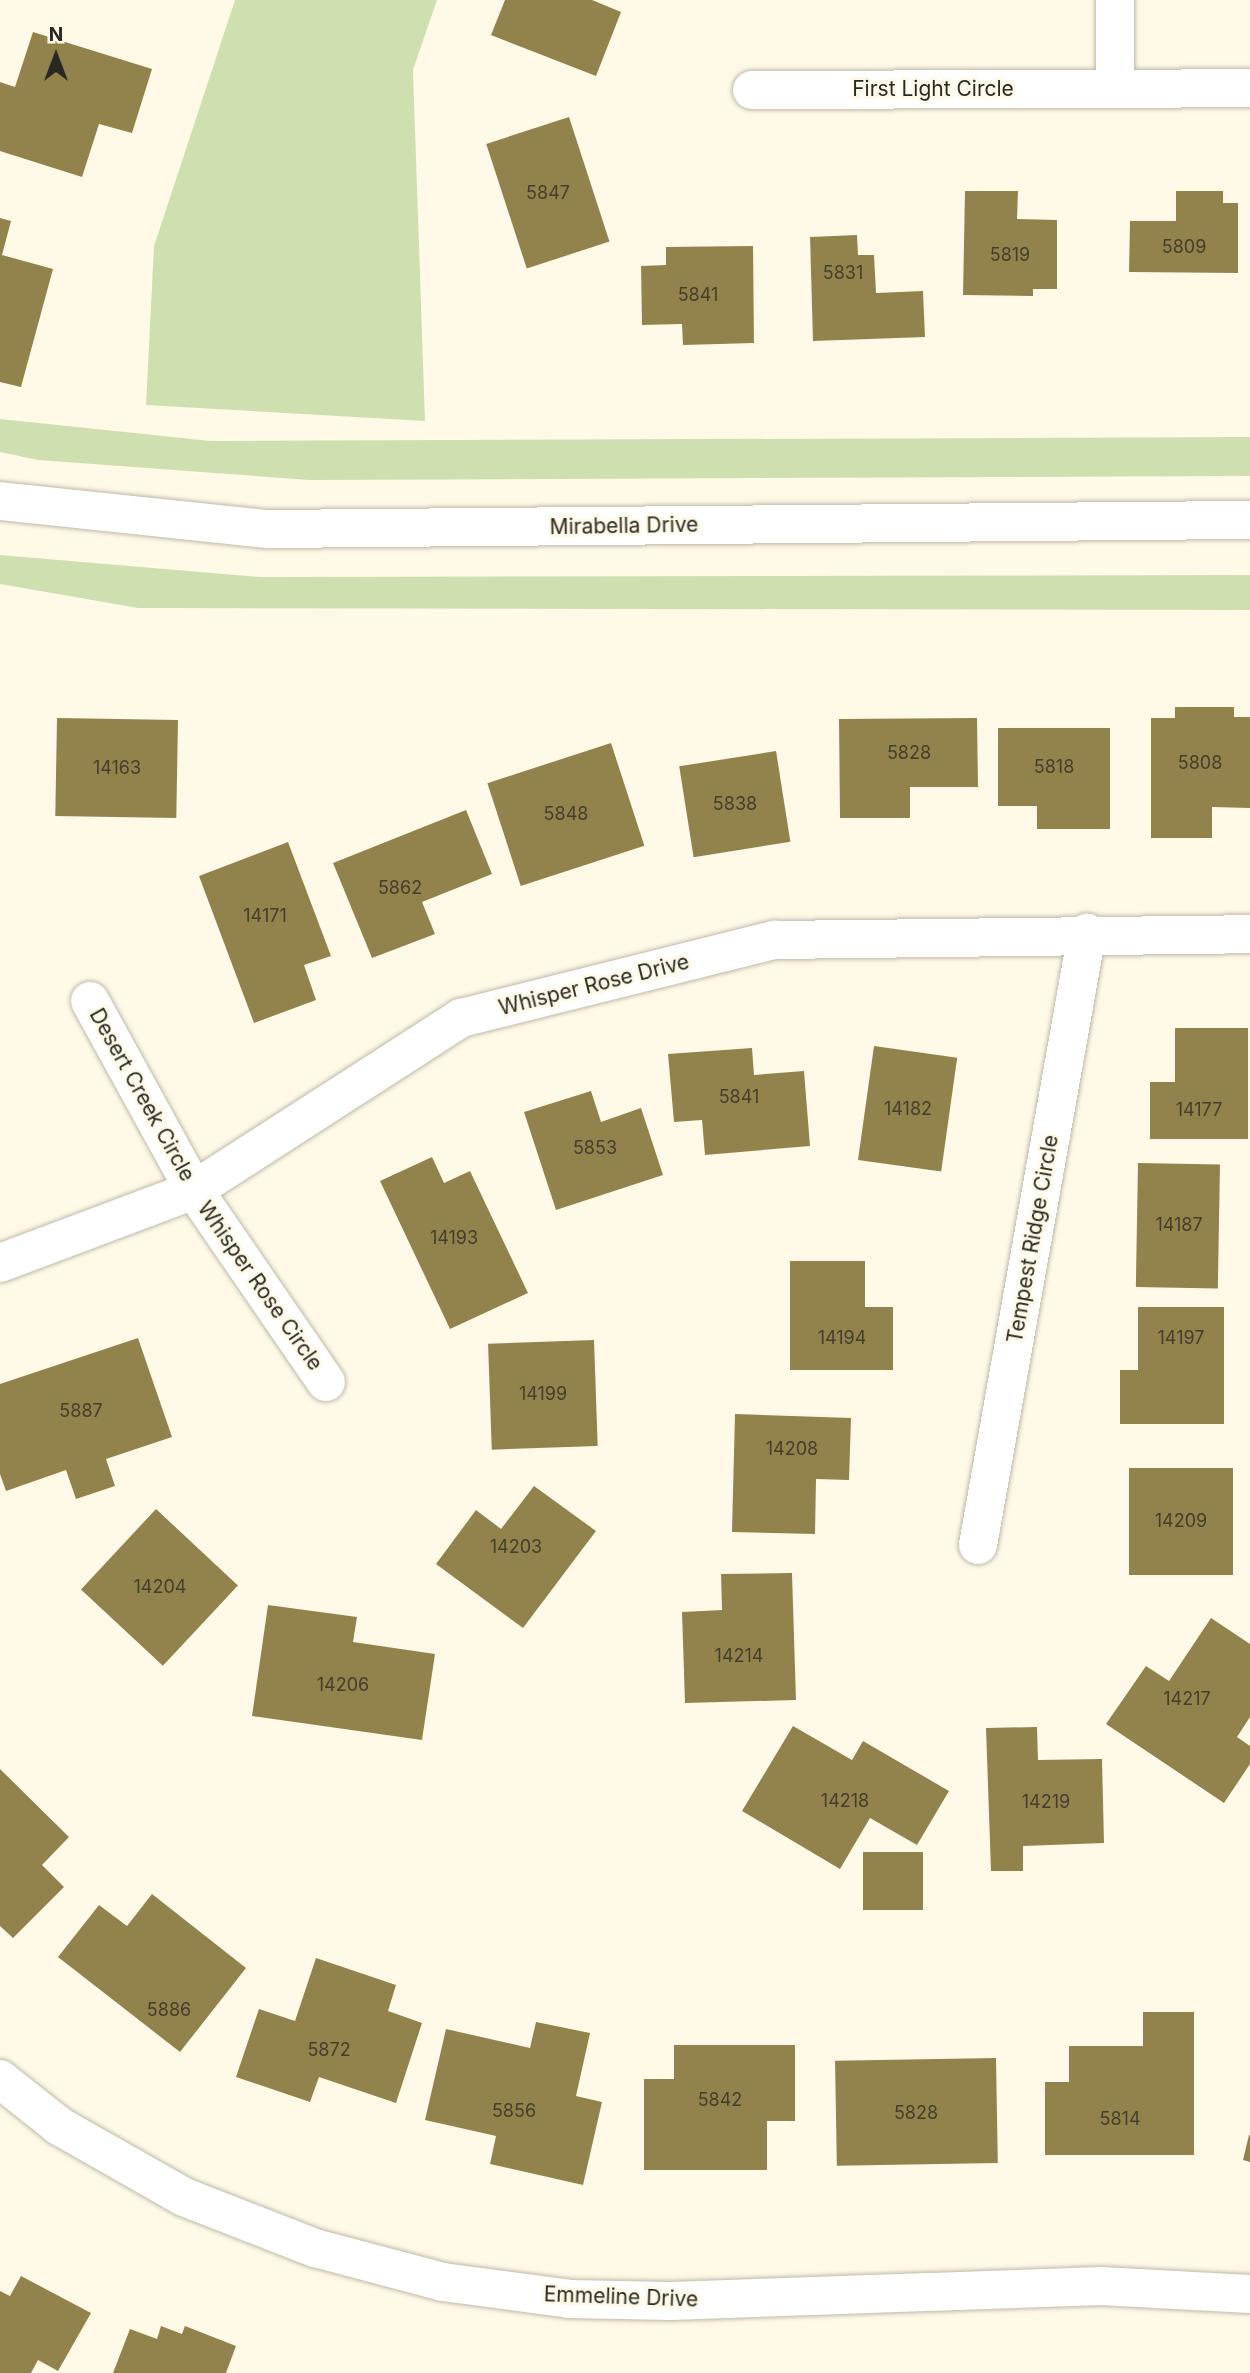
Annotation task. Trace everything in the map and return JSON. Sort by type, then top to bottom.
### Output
[{"type":"street","points":[[1115,0],[1115,88]]},
{"type":"street","name":"First Light Circle","points":[[752,90],[1250,88]]},
{"type":"street","name":"Mirabella Drive","points":[[0,501],[268,529],[1250,520]]},
{"type":"street","name":"Whisper Rose Drive","points":[[0,1263],[194,1190],[461,1018],[775,940],[1087,933],[1250,934]]},
{"type":"street","name":"Tempest Ridge Circle","points":[[978,1545],[1087,933]]},
{"type":"street","name":"Desert Creek Circle","points":[[90,1001],[194,1190]]},
{"type":"street","name":"Whisper Rose Circle","points":[[194,1190],[326,1382]]},
{"type":"street","name":"Emmeline Drive","points":[[0,2079],[59,2126],[184,2197],[314,2248],[443,2282],[621,2300],[1101,2286],[1250,2294]]},
{"type":"green space","points":[[235,0],[437,0],[413,70],[425,421],[146,405],[154,246]]},
{"type":"green space","points":[[0,419],[211,441],[1250,437],[1250,476],[309,480],[38,460],[0,452]]},
{"type":"green space","points":[[0,555],[260,577],[1250,575],[1250,610],[138,608],[0,584]]},
{"type":"building","points":[[505,0],[592,0],[621,12],[596,76],[491,35]]},
{"type":"building","points":[[33,32],[152,69],[132,133],[99,124],[82,177],[0,151],[0,82],[15,87]]},
{"type":"building","points":[[569,117],[609,242],[527,268],[486,144]]},
{"type":"building","points":[[965,191],[1018,191],[1017,219],[1057,220],[1057,289],[1033,289],[1033,296],[963,295]]},
{"type":"building","points":[[1176,191],[1223,191],[1223,203],[1238,203],[1238,273],[1129,272],[1130,221],[1176,221]]},
{"type":"building","points":[[0,218],[11,221],[2,255],[53,269],[21,387],[0,382]]},
{"type":"building","points":[[857,235],[858,255],[874,255],[876,293],[923,291],[925,337],[813,341],[810,237]]},
{"type":"building","points":[[753,246],[754,343],[683,345],[682,324],[642,325],[641,266],[666,265],[666,247]]},
{"type":"building","points":[[1175,707],[1234,707],[1234,717],[1250,717],[1250,808],[1212,807],[1212,838],[1151,838],[1151,718],[1175,718]]},
{"type":"building","points":[[57,718],[178,720],[176,818],[55,816]]},
{"type":"building","points":[[977,718],[978,787],[910,787],[910,818],[840,818],[839,719]]},
{"type":"building","points":[[998,728],[1110,728],[1110,829],[1037,829],[1037,806],[998,806]]},
{"type":"building","points":[[611,743],[644,846],[521,886],[487,783]]},
{"type":"building","points":[[776,751],[790,842],[694,857],[679,766]]},
{"type":"building","points":[[466,810],[492,874],[422,902],[435,934],[372,958],[333,863]]},
{"type":"building","points":[[288,842],[331,956],[304,965],[316,1000],[254,1023],[199,876]]},
{"type":"building","points":[[1175,1028],[1248,1028],[1248,1139],[1150,1139],[1150,1082],[1175,1082]]},
{"type":"building","points":[[874,1046],[957,1058],[941,1172],[858,1160]]},
{"type":"building","points":[[752,1048],[754,1075],[804,1071],[810,1146],[705,1155],[702,1120],[674,1122],[668,1054]]},
{"type":"building","points":[[591,1091],[601,1122],[641,1108],[663,1175],[556,1210],[524,1112]]},
{"type":"building","points":[[432,1157],[444,1183],[470,1171],[528,1293],[450,1329],[380,1181]]},
{"type":"building","points":[[1138,1163],[1220,1164],[1218,1288],[1136,1287]]},
{"type":"building","points":[[790,1261],[865,1261],[865,1307],[893,1307],[893,1370],[790,1370]]},
{"type":"building","points":[[1138,1307],[1224,1307],[1224,1424],[1120,1424],[1120,1370],[1138,1370]]},
{"type":"building","points":[[138,1338],[172,1437],[106,1459],[115,1486],[76,1499],[66,1470],[6,1491],[0,1474],[0,1384]]},
{"type":"building","points":[[594,1340],[598,1446],[492,1450],[488,1344]]},
{"type":"building","points":[[735,1414],[851,1418],[849,1480],[816,1479],[815,1534],[732,1532]]},
{"type":"building","points":[[1129,1468],[1233,1468],[1233,1575],[1129,1575]]},
{"type":"building","points":[[534,1486],[596,1531],[523,1628],[436,1564],[476,1510],[501,1529]]},
{"type":"building","points":[[156,1509],[238,1585],[163,1666],[81,1589]]},
{"type":"building","points":[[792,1573],[796,1700],[685,1703],[682,1612],[722,1610],[721,1574]]},
{"type":"building","points":[[268,1605],[357,1617],[353,1642],[435,1654],[422,1740],[252,1716]]},
{"type":"building","points":[[1211,1618],[1250,1644],[1250,1717],[1237,1737],[1250,1746],[1250,1764],[1224,1803],[1106,1724],[1146,1666],[1169,1681]]},
{"type":"building","points":[[793,1726],[852,1760],[863,1741],[949,1791],[917,1845],[870,1818],[840,1869],[742,1811]]},
{"type":"building","points":[[1037,1727],[1038,1760],[1102,1759],[1104,1843],[1023,1846],[1023,1871],[991,1871],[986,1728]]},
{"type":"building","points":[[0,1769],[69,1837],[42,1865],[64,1887],[13,1938],[0,1926]]},
{"type":"building","points":[[863,1852],[923,1852],[923,1910],[863,1910]]},
{"type":"building","points":[[152,1894],[246,1968],[180,2052],[58,1957],[99,1905],[127,1926]]},
{"type":"building","points":[[316,1958],[396,1985],[388,2011],[422,2023],[396,2103],[319,2077],[310,2102],[236,2077],[259,2009],[295,2021]]},
{"type":"building","points":[[1143,2012],[1194,2012],[1194,2155],[1045,2155],[1045,2082],[1069,2082],[1069,2046],[1143,2046]]},
{"type":"building","points":[[536,2022],[590,2033],[576,2096],[602,2102],[583,2185],[490,2164],[496,2136],[425,2120],[446,2029],[530,2048]]},
{"type":"building","points":[[674,2045],[795,2045],[795,2121],[767,2121],[767,2170],[644,2170],[644,2079],[674,2079]]},
{"type":"building","points":[[996,2058],[998,2163],[837,2166],[835,2061]]},
{"type":"building","points":[[1250,2135],[1250,2162],[1243,2160]]},
{"type":"building","points":[[21,2276],[91,2313],[58,2371],[38,2360],[31,2373],[0,2373],[0,2291],[10,2296]]},
{"type":"building","points":[[161,2326],[182,2334],[185,2326],[236,2346],[226,2373],[113,2373],[130,2329],[157,2339]]}]
